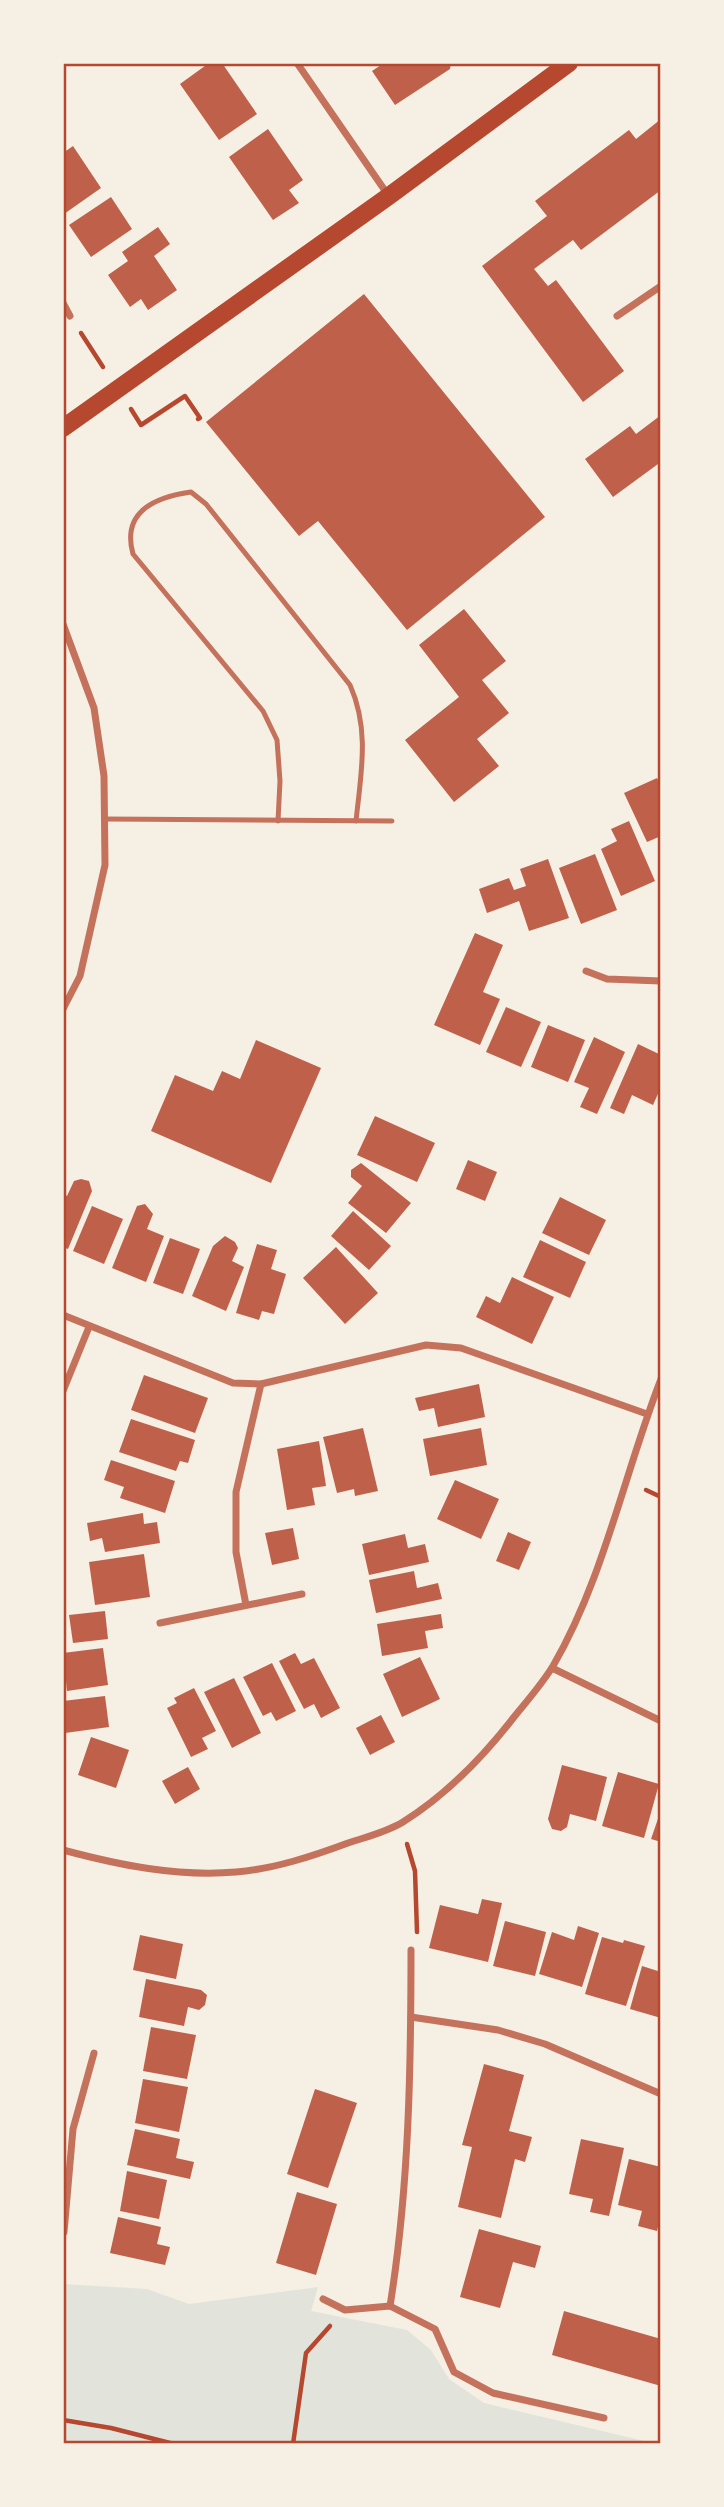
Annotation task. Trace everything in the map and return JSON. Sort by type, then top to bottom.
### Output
[{"type":"main road","points":[[63,428],[390,196],[569,63]]},
{"type":"street","points":[[297,63],[390,196]]},
{"type":"street","points":[[617,316],[661,286]]},
{"type":"street","points":[[63,303],[70,316]]},
{"type":"street","points":[[63,624],[94,708],[104,776],[105,819],[105,865],[91,929],[80,976],[63,1009]]},
{"type":"street","points":[[586,971],[607,979],[660,978]]},
{"type":"street","points":[[63,1315],[233,1383],[261,1384],[426,1345],[461,1348],[647,1414]]},
{"type":"street","points":[[63,1391],[89,1327]]},
{"type":"street","points":[[63,1850],[127,1865],[186,1873],[237,1872],[328,1851],[400,1824],[445,1792],[498,1738],[552,1668],[601,1557],[661,1379]]},
{"type":"street","points":[[246,1605],[236,1552],[236,1492],[261,1384]]},
{"type":"street","points":[[160,1623],[302,1594]]},
{"type":"street","points":[[552,1668],[661,1721]]},
{"type":"street","points":[[390,2306],[403,2216],[411,1950]]},
{"type":"street","points":[[411,2017],[498,2030],[533,2041],[661,2094]]},
{"type":"street","points":[[64,2232],[73,2129],[94,2053]]},
{"type":"street","points":[[63,2128],[73,2129]]},
{"type":"street","points":[[323,2299],[345,2310],[390,2306],[435,2329],[454,2372],[493,2393],[604,2418]]},
{"type":"lane","points":[[278,821],[280,781],[277,740],[263,711],[133,554],[130,542],[133,520],[148,505],[171,495],[191,492],[206,504],[350,685],[359,706],[362,734],[356,821]]},
{"type":"lane","points":[[105,819],[393,821]]},
{"type":"path","points":[[400,1824],[415,1871],[417,1941],[411,1940],[411,1950]]},
{"type":"path","points":[[293,2444],[306,2353],[345,2310]]},
{"type":"path","points":[[63,2420],[111,2428],[174,2444]]},
{"type":"shaded area","points":[[63,2284],[147,2289],[189,2304],[318,2287],[311,2311],[407,2330],[431,2350],[449,2379],[484,2403],[657,2444],[63,2444]]},
{"type":"building","points":[[209,63],[222,63],[257,114],[219,140],[180,84]]},
{"type":"building","points":[[384,63],[451,63],[450,69],[395,105],[372,71]]},
{"type":"building","points":[[661,119],[661,190],[581,250],[573,240],[534,269],[548,286],[556,280],[624,371],[583,402],[482,266],[547,216],[535,201],[629,130],[636,139]]},
{"type":"building","points":[[268,129],[303,180],[289,190],[299,203],[273,220],[229,157]]},
{"type":"building","points":[[73,146],[101,188],[64,214],[63,153]]},
{"type":"building","points":[[111,197],[132,229],[91,257],[69,225]]},
{"type":"building","points":[[158,227],[170,244],[154,256],[177,290],[148,310],[141,299],[130,307],[108,275],[128,261],[122,252]]},
{"type":"building","points":[[364,294],[545,517],[407,630],[318,521],[299,536],[206,422]]},
{"type":"building","points":[[661,415],[661,469],[658,464],[613,497],[585,459],[630,426],[636,434]]},
{"type":"building","points":[[464,609],[506,661],[482,680],[509,713],[477,739],[499,766],[454,802],[405,740],[459,697],[419,645]]},
{"type":"building","points":[[657,778],[661,786],[661,836],[647,842],[624,793]]},
{"type":"building","points":[[629,821],[655,881],[621,896],[601,849],[617,841],[611,829]]},
{"type":"building","points":[[595,854],[617,910],[581,924],[559,868]]},
{"type":"building","points":[[548,859],[569,918],[529,931],[519,901],[487,913],[479,889],[509,878],[514,890],[526,886],[520,869]]},
{"type":"building","points":[[475,933],[503,945],[483,992],[500,999],[480,1045],[434,1025]]},
{"type":"building","points":[[506,1007],[541,1022],[521,1067],[486,1052]]},
{"type":"building","points":[[548,1025],[585,1040],[568,1082],[531,1067]]},
{"type":"building","points":[[594,1037],[625,1052],[597,1114],[580,1107],[589,1088],[574,1082]]},
{"type":"building","points":[[256,1040],[321,1068],[271,1183],[151,1131],[175,1075],[213,1091],[222,1071],[240,1079]]},
{"type":"building","points":[[638,1044],[661,1055],[661,1087],[653,1105],[632,1095],[624,1114],[610,1108]]},
{"type":"building","points":[[375,1116],[435,1143],[417,1182],[357,1155]]},
{"type":"building","points":[[468,1160],[497,1172],[485,1201],[456,1189]]},
{"type":"building","points":[[361,1163],[411,1203],[386,1233],[348,1203],[362,1186],[351,1177],[351,1170]]},
{"type":"building","points":[[74,1181],[89,1181],[92,1191],[68,1249],[63,1247],[63,1194],[67,1196]]},
{"type":"building","points":[[560,1197],[606,1220],[589,1255],[542,1233]]},
{"type":"building","points":[[145,1204],[153,1214],[147,1229],[164,1236],[146,1282],[112,1268],[137,1206]]},
{"type":"building","points":[[92,1206],[123,1219],[104,1264],[73,1251]]},
{"type":"building","points":[[353,1211],[391,1246],[369,1270],[331,1236]]},
{"type":"building","points":[[225,1236],[235,1242],[238,1248],[232,1261],[244,1267],[226,1311],[192,1296],[213,1246]]},
{"type":"building","points":[[170,1238],[200,1249],[183,1294],[153,1283]]},
{"type":"building","points":[[540,1240],[586,1262],[570,1298],[523,1277]]},
{"type":"building","points":[[257,1244],[277,1250],[271,1269],[286,1274],[274,1314],[262,1311],[259,1320],[236,1313]]},
{"type":"building","points":[[336,1247],[378,1293],[345,1324],[303,1278]]},
{"type":"building","points":[[512,1277],[554,1297],[532,1344],[476,1317],[486,1296],[500,1303]]},
{"type":"building","points":[[144,1375],[208,1398],[195,1433],[131,1410]]},
{"type":"building","points":[[479,1384],[485,1417],[438,1427],[434,1408],[419,1411],[415,1398]]},
{"type":"building","points":[[131,1419],[195,1440],[188,1463],[180,1461],[176,1471],[119,1452]]},
{"type":"building","points":[[363,1428],[378,1491],[355,1496],[354,1489],[337,1493],[323,1437]]},
{"type":"building","points":[[481,1428],[487,1465],[430,1476],[423,1439]]},
{"type":"building","points":[[319,1441],[326,1486],[312,1488],[315,1505],[287,1510],[277,1449]]},
{"type":"building","points":[[111,1460],[175,1481],[165,1513],[120,1498],[124,1487],[104,1480]]},
{"type":"building","points":[[455,1480],[499,1499],[481,1539],[437,1519]]},
{"type":"building","points":[[143,1513],[144,1524],[157,1522],[160,1543],[105,1552],[102,1538],[90,1541],[87,1523]]},
{"type":"building","points":[[293,1528],[299,1559],[272,1565],[265,1533]]},
{"type":"building","points":[[508,1532],[531,1542],[519,1570],[496,1561]]},
{"type":"building","points":[[405,1534],[408,1548],[425,1544],[429,1562],[369,1575],[362,1544]]},
{"type":"building","points":[[144,1554],[150,1597],[95,1605],[89,1562]]},
{"type":"building","points":[[414,1571],[417,1588],[438,1583],[442,1599],[376,1613],[369,1580]]},
{"type":"building","points":[[105,1611],[108,1639],[73,1643],[69,1615]]},
{"type":"building","points":[[441,1614],[443,1628],[425,1631],[428,1648],[382,1656],[377,1624]]},
{"type":"building","points":[[103,1648],[108,1685],[67,1691],[63,1653]]},
{"type":"building","points":[[295,1653],[301,1664],[314,1658],[340,1708],[321,1718],[314,1704],[304,1709],[279,1661]]},
{"type":"building","points":[[420,1657],[440,1699],[402,1717],[383,1674]]},
{"type":"building","points":[[272,1663],[296,1711],[276,1721],[271,1712],[263,1716],[243,1677]]},
{"type":"building","points":[[234,1678],[261,1733],[232,1748],[204,1692]]},
{"type":"building","points":[[194,1688],[216,1731],[202,1738],[208,1749],[191,1757],[167,1708],[177,1703],[174,1698]]},
{"type":"building","points":[[105,1696],[109,1727],[65,1733],[63,1701]]},
{"type":"building","points":[[381,1715],[395,1742],[370,1755],[356,1728]]},
{"type":"building","points":[[91,1737],[129,1750],[116,1788],[78,1775]]},
{"type":"building","points":[[562,1765],[607,1777],[596,1821],[570,1814],[567,1827],[561,1831],[552,1829],[548,1819]]},
{"type":"building","points":[[188,1767],[200,1789],[175,1804],[162,1781]]},
{"type":"building","points":[[618,1772],[659,1784],[644,1838],[602,1826]]},
{"type":"building","points":[[661,1810],[661,1842],[651,1839]]},
{"type":"building","points":[[482,1899],[502,1903],[488,1962],[429,1948],[440,1905],[478,1914]]},
{"type":"building","points":[[505,1921],[546,1932],[535,1976],[493,1966]]},
{"type":"building","points":[[578,1926],[599,1933],[582,1987],[539,1974],[552,1932],[574,1940]]},
{"type":"building","points":[[140,1935],[183,1944],[176,1979],[133,1970]]},
{"type":"building","points":[[602,1937],[645,1946],[626,2006],[585,1994]]},
{"type":"building","points":[[642,1966],[661,1972],[661,2018],[630,2009]]},
{"type":"building","points":[[146,1979],[201,1990],[207,1995],[205,2005],[199,2010],[188,2007],[184,2026],[139,2017]]},
{"type":"building","points":[[151,2027],[196,2035],[187,2079],[143,2071]]},
{"type":"building","points":[[484,2064],[524,2075],[509,2131],[532,2137],[525,2162],[515,2159],[501,2218],[458,2207],[472,2147],[462,2145]]},
{"type":"building","points":[[143,2079],[188,2087],[179,2132],[135,2123]]},
{"type":"building","points":[[315,2089],[357,2103],[328,2188],[287,2174]]},
{"type":"building","points":[[135,2129],[180,2139],[176,2158],[194,2162],[190,2179],[127,2165]]},
{"type":"building","points":[[581,2139],[624,2148],[609,2216],[590,2212],[593,2199],[569,2194]]},
{"type":"building","points":[[629,2159],[661,2167],[661,2214],[657,2231],[638,2226],[642,2211],[618,2205]]},
{"type":"building","points":[[127,2171],[167,2180],[159,2219],[120,2211]]},
{"type":"building","points":[[297,2192],[337,2204],[316,2275],[276,2263]]},
{"type":"building","points":[[118,2217],[161,2227],[157,2244],[170,2247],[165,2265],[110,2253]]},
{"type":"building","points":[[479,2229],[541,2246],[535,2268],[513,2262],[500,2308],[460,2297]]},
{"type":"building","points":[[564,2311],[661,2339],[661,2386],[552,2355]]}]
